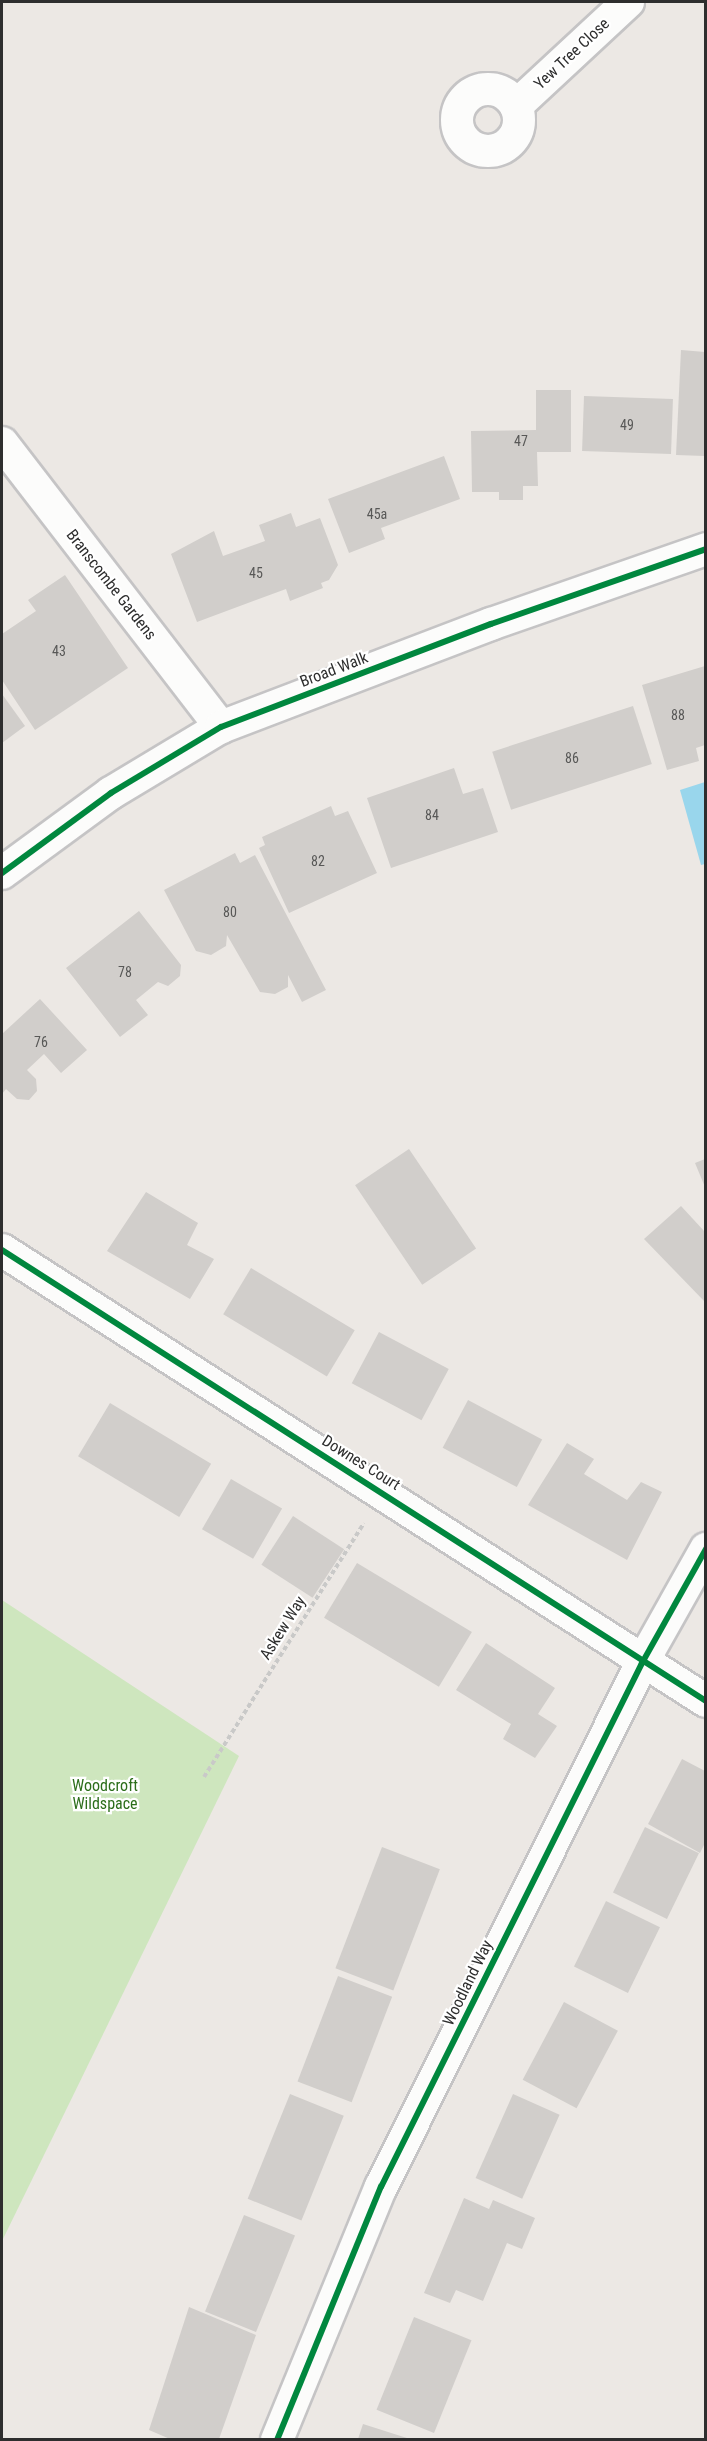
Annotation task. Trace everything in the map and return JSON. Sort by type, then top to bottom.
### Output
[{"type":"street","name":"Yew Tree Close","points":[[516,105],[628,2]]},
{"type":"street","name":"Branscombe Gardens","points":[[2,443],[221,727]]},
{"type":"street","name":"Broad Walk","points":[[2,873],[111,793],[221,727],[491,624],[705,549]]},
{"type":"street","name":"Downes Court","points":[[2,1250],[383,1492],[642,1663],[705,1701]]},
{"type":"street","name":"Woodland Way","points":[[277,2439],[381,2187],[642,1663],[705,1549]]},
{"type":"green space","name":"Woodcroft Wildspace","points":[[2,1600],[239,1756],[2,2241]]},
{"type":"water","points":[[705,782],[705,864],[701,865],[680,790]]},
{"type":"building","points":[[681,350],[705,352],[705,456],[676,455]]},
{"type":"building","points":[[536,390],[571,390],[571,452],[537,452],[538,486],[523,486],[523,500],[499,500],[499,492],[472,492],[471,431],[536,430]]},
{"type":"building","points":[[584,396],[673,399],[671,454],[582,451]]},
{"type":"building","points":[[444,456],[460,499],[381,528],[385,539],[349,553],[328,499]]},
{"type":"building","points":[[291,513],[296,527],[320,518],[338,565],[329,580],[321,583],[323,588],[290,601],[286,589],[197,622],[171,554],[214,531],[223,556],[265,541],[259,525]]},
{"type":"building","points":[[65,575],[128,668],[35,730],[2,680],[2,634],[36,611],[28,600]]},
{"type":"building","points":[[705,666],[705,745],[696,748],[699,761],[667,770],[642,685]]},
{"type":"building","points":[[2,694],[25,726],[2,743]]},
{"type":"building","points":[[633,706],[652,764],[511,810],[492,752]]},
{"type":"building","points":[[454,768],[463,794],[483,788],[498,832],[391,868],[367,798]]},
{"type":"building","points":[[331,806],[335,816],[348,811],[377,873],[289,913],[259,848],[265,845],[262,837]]},
{"type":"building","points":[[235,853],[240,863],[255,855],[326,990],[302,1002],[288,975],[288,987],[275,994],[260,992],[227,935],[226,946],[211,955],[196,951],[164,890]]},
{"type":"building","points":[[139,911],[181,965],[180,976],[168,986],[158,982],[136,1000],[148,1015],[120,1037],[66,968]]},
{"type":"building","points":[[40,999],[87,1050],[61,1073],[44,1054],[27,1070],[36,1079],[37,1091],[29,1100],[17,1099],[6,1089],[2,1094],[2,1034]]},
{"type":"building","points":[[409,1149],[476,1248],[422,1285],[355,1185]]},
{"type":"building","points":[[705,1159],[705,1187],[695,1163]]},
{"type":"building","points":[[146,1192],[198,1223],[187,1245],[214,1259],[190,1299],[107,1251]]},
{"type":"building","points":[[681,1206],[705,1232],[705,1302],[644,1239]]},
{"type":"building","points":[[251,1268],[355,1330],[327,1377],[223,1314]]},
{"type":"building","points":[[379,1332],[449,1369],[422,1420],[352,1383]]},
{"type":"building","points":[[468,1400],[542,1439],[517,1487],[443,1448]]},
{"type":"building","points":[[110,1403],[211,1464],[179,1517],[78,1456]]},
{"type":"building","points":[[567,1443],[594,1459],[584,1474],[627,1500],[641,1482],[662,1492],[627,1560],[528,1505]]},
{"type":"building","points":[[231,1479],[282,1508],[253,1559],[202,1529]]},
{"type":"building","points":[[293,1516],[344,1549],[313,1598],[261,1565]]},
{"type":"building","points":[[357,1563],[472,1632],[439,1687],[324,1618]]},
{"type":"building","points":[[486,1643],[555,1688],[538,1714],[557,1726],[535,1758],[503,1739],[511,1724],[456,1690]]},
{"type":"building","points":[[682,1759],[705,1771],[705,1843],[700,1853],[648,1824]]},
{"type":"building","points":[[645,1827],[699,1853],[667,1919],[613,1893]]},
{"type":"building","points":[[382,1847],[440,1869],[393,1991],[335,1968]]},
{"type":"building","points":[[606,1901],[660,1927],[628,1993],[574,1967]]},
{"type":"building","points":[[338,1976],[392,1997],[352,2102],[298,2081]]},
{"type":"building","points":[[564,2002],[618,2031],[577,2108],[523,2080]]},
{"type":"building","points":[[290,2094],[344,2116],[301,2220],[248,2199]]},
{"type":"building","points":[[513,2094],[560,2115],[522,2199],[476,2178]]},
{"type":"building","points":[[464,2198],[489,2209],[493,2200],[535,2218],[522,2249],[507,2243],[483,2301],[456,2290],[450,2303],[424,2293]]},
{"type":"building","points":[[244,2215],[295,2236],[256,2332],[205,2311]]},
{"type":"building","points":[[189,2307],[256,2335],[219,2439],[170,2439],[149,2430]]},
{"type":"building","points":[[414,2317],[471,2340],[434,2433],[377,2410]]},
{"type":"building","points":[[363,2424],[410,2439],[358,2439]]},
{"type":"cycle path","points":[[2,873],[111,793],[221,727],[491,624],[706,549]]},
{"type":"cycle path","points":[[2,1250],[706,1701]]},
{"type":"cycle path","points":[[277,2440],[381,2187],[642,1663],[706,1549]]}]
